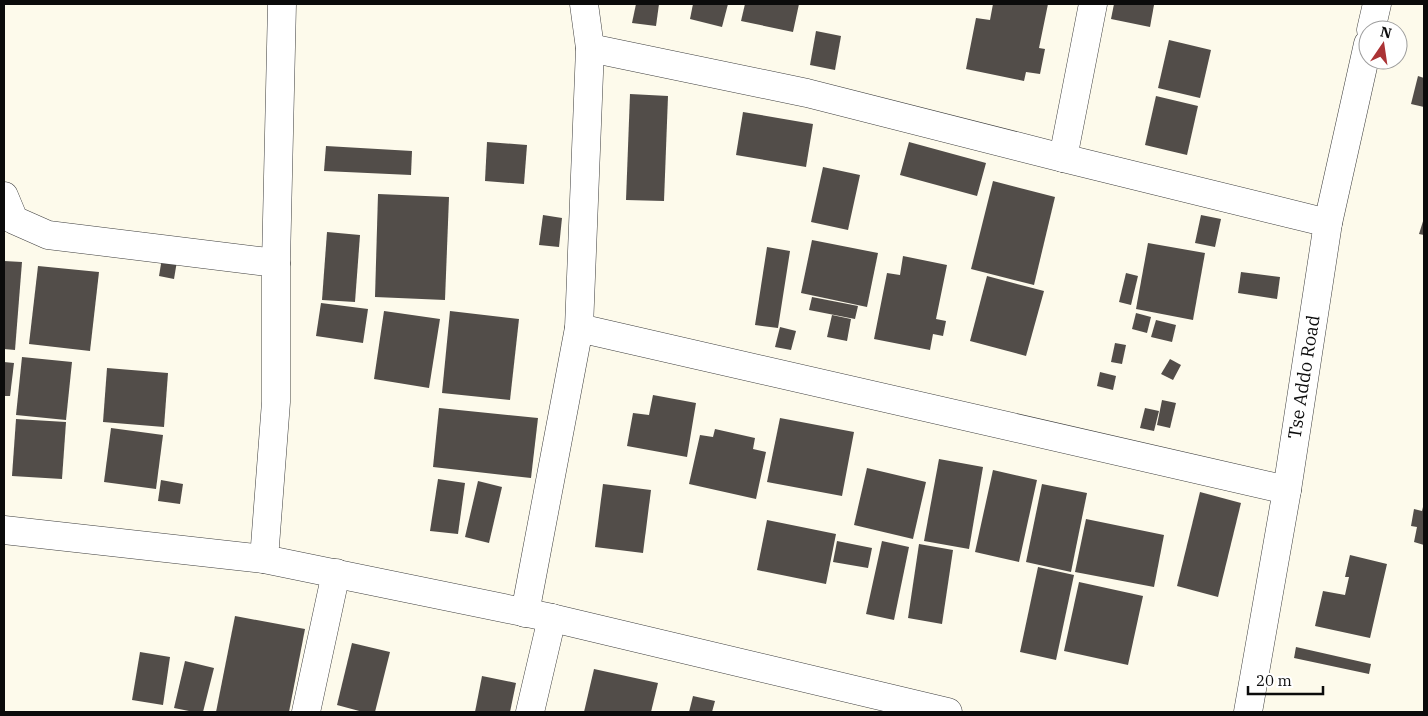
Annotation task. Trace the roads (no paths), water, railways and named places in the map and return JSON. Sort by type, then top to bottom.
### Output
[{"type":"street","points":[[264,559],[276,402],[276,263],[282,4]]},
{"type":"street","points":[[530,712],[538,615],[580,328],[590,48],[584,4]]},
{"type":"street","points":[[1063,158],[1093,4]]},
{"type":"street","points":[[1373,20],[1377,4]]},
{"type":"street","points":[[590,48],[807,93],[1328,223]]},
{"type":"street","name":"Tse Addo Road","points":[[1248,712],[1287,490],[1328,223],[1362,70]]},
{"type":"street","points":[[4,196],[14,220],[48,236],[276,263]]},
{"type":"street","points":[[580,328],[1287,490]]},
{"type":"street","points":[[4,530],[264,559],[538,615],[948,712]]},
{"type":"street","points":[[306,712],[336,573]]}]
